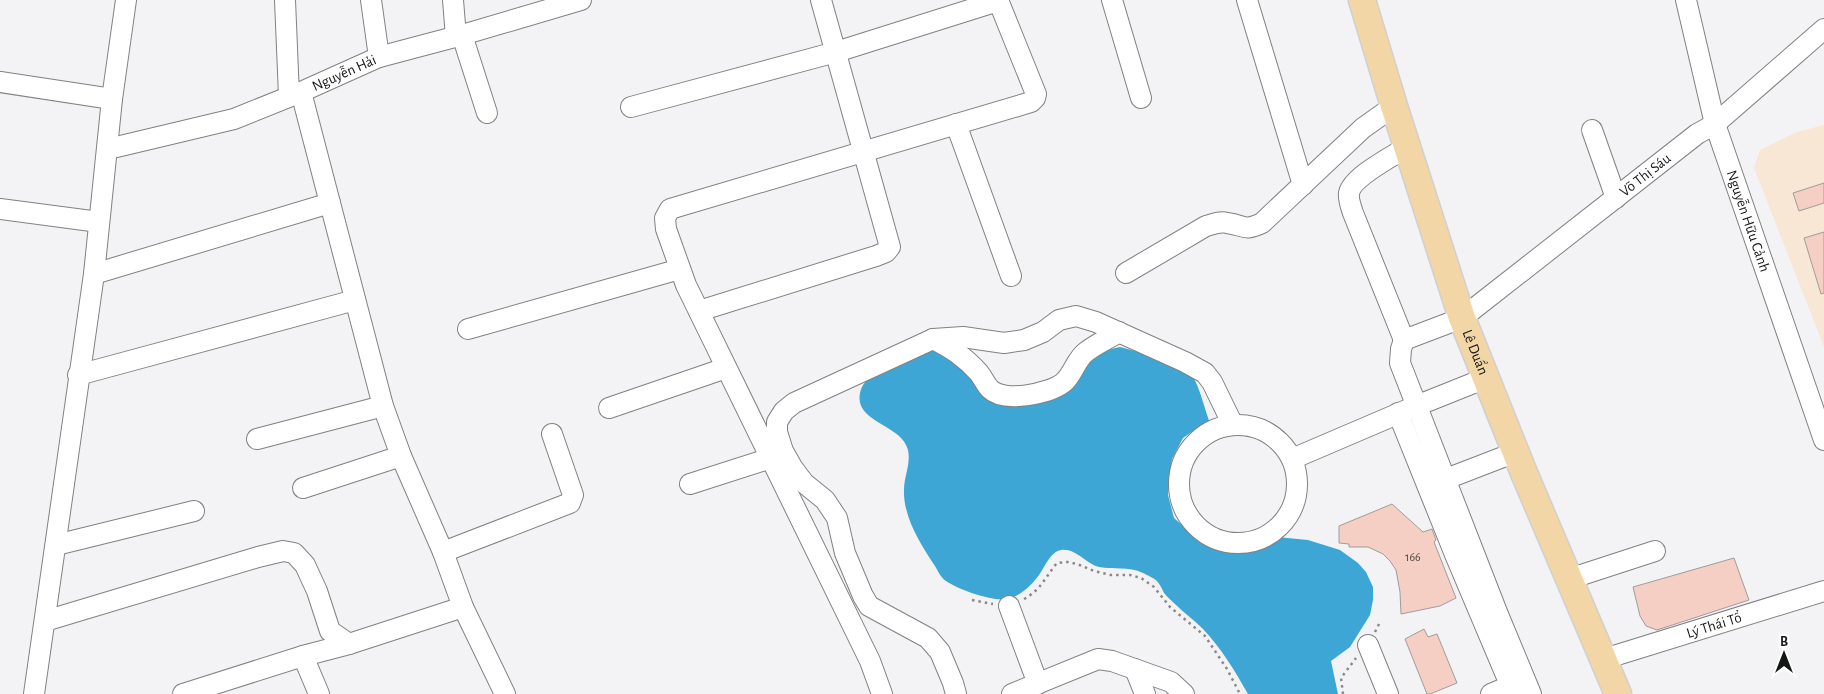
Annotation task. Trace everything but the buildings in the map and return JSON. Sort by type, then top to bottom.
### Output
[{"type":"main road","name":"Lê Duẩn","points":[[1362,0],[1462,318],[1618,694]]},
{"type":"street","points":[[34,694],[78,374],[94,274],[112,99],[126,0]]},
{"type":"street","points":[[286,0],[295,94],[330,203],[383,406],[401,456],[443,552],[463,607],[505,694]]},
{"type":"street","points":[[371,0],[379,57]]},
{"type":"street","points":[[453,0],[459,36],[487,113]]},
{"type":"street","name":"Nguyễn Hải","points":[[108,149],[234,119],[379,57],[459,36],[547,5],[581,0]]},
{"type":"street","points":[[699,311],[867,259],[888,250],[889,240],[821,0]]},
{"type":"street","points":[[1112,0],[1141,98]]},
{"type":"street","points":[[1247,0],[1303,185]]},
{"type":"street","name":"Nguyễn Hữu Cảnh","points":[[1686,0],[1715,124],[1824,440]]},
{"type":"street","points":[[631,107],[836,52],[998,1],[1036,94],[1031,102],[670,209],[665,218],[666,229],[680,268],[699,311],[870,661],[882,694]]},
{"type":"street","name":"Võ Thị Sáu","points":[[1404,340],[1462,318],[1697,134],[1715,124],[1824,29]]},
{"type":"street","points":[[0,82],[112,99]]},
{"type":"street","points":[[1126,273],[1206,226],[1218,222],[1227,222],[1243,228],[1252,228],[1262,223],[1364,128],[1394,106]]},
{"type":"street","points":[[956,124],[1011,276]]},
{"type":"street","points":[[1592,130],[1616,198]]},
{"type":"street","points":[[1407,147],[1358,179],[1351,187],[1349,196],[1353,213],[1404,340],[1400,363],[1446,479],[1512,690],[1491,694]]},
{"type":"street","points":[[94,274],[330,203]]},
{"type":"street","points":[[0,210],[100,222]]},
{"type":"street","points":[[468,329],[680,268]]},
{"type":"street","points":[[78,374],[355,300]]},
{"type":"street","points":[[956,694],[940,652],[928,638],[869,606],[845,553],[836,518],[824,500],[804,483],[792,468],[783,451],[777,432],[777,422],[784,411],[794,403],[933,339],[963,337],[1004,343],[1024,340],[1042,332],[1059,320],[1076,316],[1119,332],[1185,362],[1204,373],[1212,382],[1233,425]]},
{"type":"street","points":[[933,339],[966,358],[998,395],[1011,397],[1036,393],[1065,382],[1084,353],[1119,332]]},
{"type":"street","points":[[609,408],[726,368]]},
{"type":"street","points":[[1292,458],[1486,378]]},
{"type":"street","points":[[257,439],[383,406]]},
{"type":"street","points":[[1398,413],[1489,615],[1531,694]]},
{"type":"street","points":[[1233,425],[1251,426],[1268,433],[1282,444],[1292,458],[1297,477],[1296,497],[1288,515],[1274,530],[1257,539],[1237,542],[1218,539],[1200,529],[1187,514],[1180,496],[1179,476],[1182,466],[1185,457],[1197,441],[1214,430],[1233,425]]},
{"type":"street","points":[[443,552],[559,509],[570,503],[573,495],[552,434]]},
{"type":"street","points":[[1446,479],[1516,452]]},
{"type":"street","points":[[303,488],[401,456]]},
{"type":"street","points":[[690,484],[771,458]]},
{"type":"street","points":[[56,545],[194,510]]},
{"type":"street","points":[[1570,579],[1655,551]]},
{"type":"street","points":[[45,621],[258,556],[283,552],[294,553],[305,565],[324,609],[330,631],[349,644]]},
{"type":"street","name":"Lý Thái Tổ","points":[[1604,659],[1824,591]]},
{"type":"street","points":[[1009,606],[1038,684]]},
{"type":"street","points":[[183,694],[303,656],[349,644],[463,607]]},
{"type":"street","points":[[1368,645],[1388,694]]},
{"type":"street","points":[[303,656],[319,694]]},
{"type":"street","points":[[1012,694],[1098,659],[1112,661],[1171,682],[1184,694]]},
{"type":"street","points":[[1135,669],[1145,694]]},
{"type":"path","points":[[972,600],[1009,606],[1028,597],[1044,583],[1057,563],[1067,562],[1112,575],[1130,575],[1141,578],[1154,586],[1170,607],[1205,636],[1227,669],[1240,694]]},
{"type":"shaded area","points":[[1824,125],[1824,347],[1754,168],[1760,150],[1797,132]]},
{"type":"water","points":[[1120,347],[1170,363],[1188,373],[1196,382],[1210,423],[1200,426],[1183,438],[1172,459],[1168,495],[1174,518],[1197,538],[1217,549],[1247,552],[1264,546],[1277,537],[1308,540],[1340,550],[1358,563],[1366,572],[1373,587],[1370,615],[1350,647],[1331,661],[1338,694],[1248,694],[1210,636],[1166,596],[1156,580],[1137,571],[1099,567],[1071,551],[1057,551],[1036,579],[1025,590],[1007,599],[984,597],[958,588],[946,581],[940,574],[919,540],[906,510],[904,490],[909,460],[908,450],[904,441],[897,434],[864,411],[860,403],[860,393],[864,384],[870,377],[890,365],[932,350],[939,351],[1021,402],[1081,362]]}]
